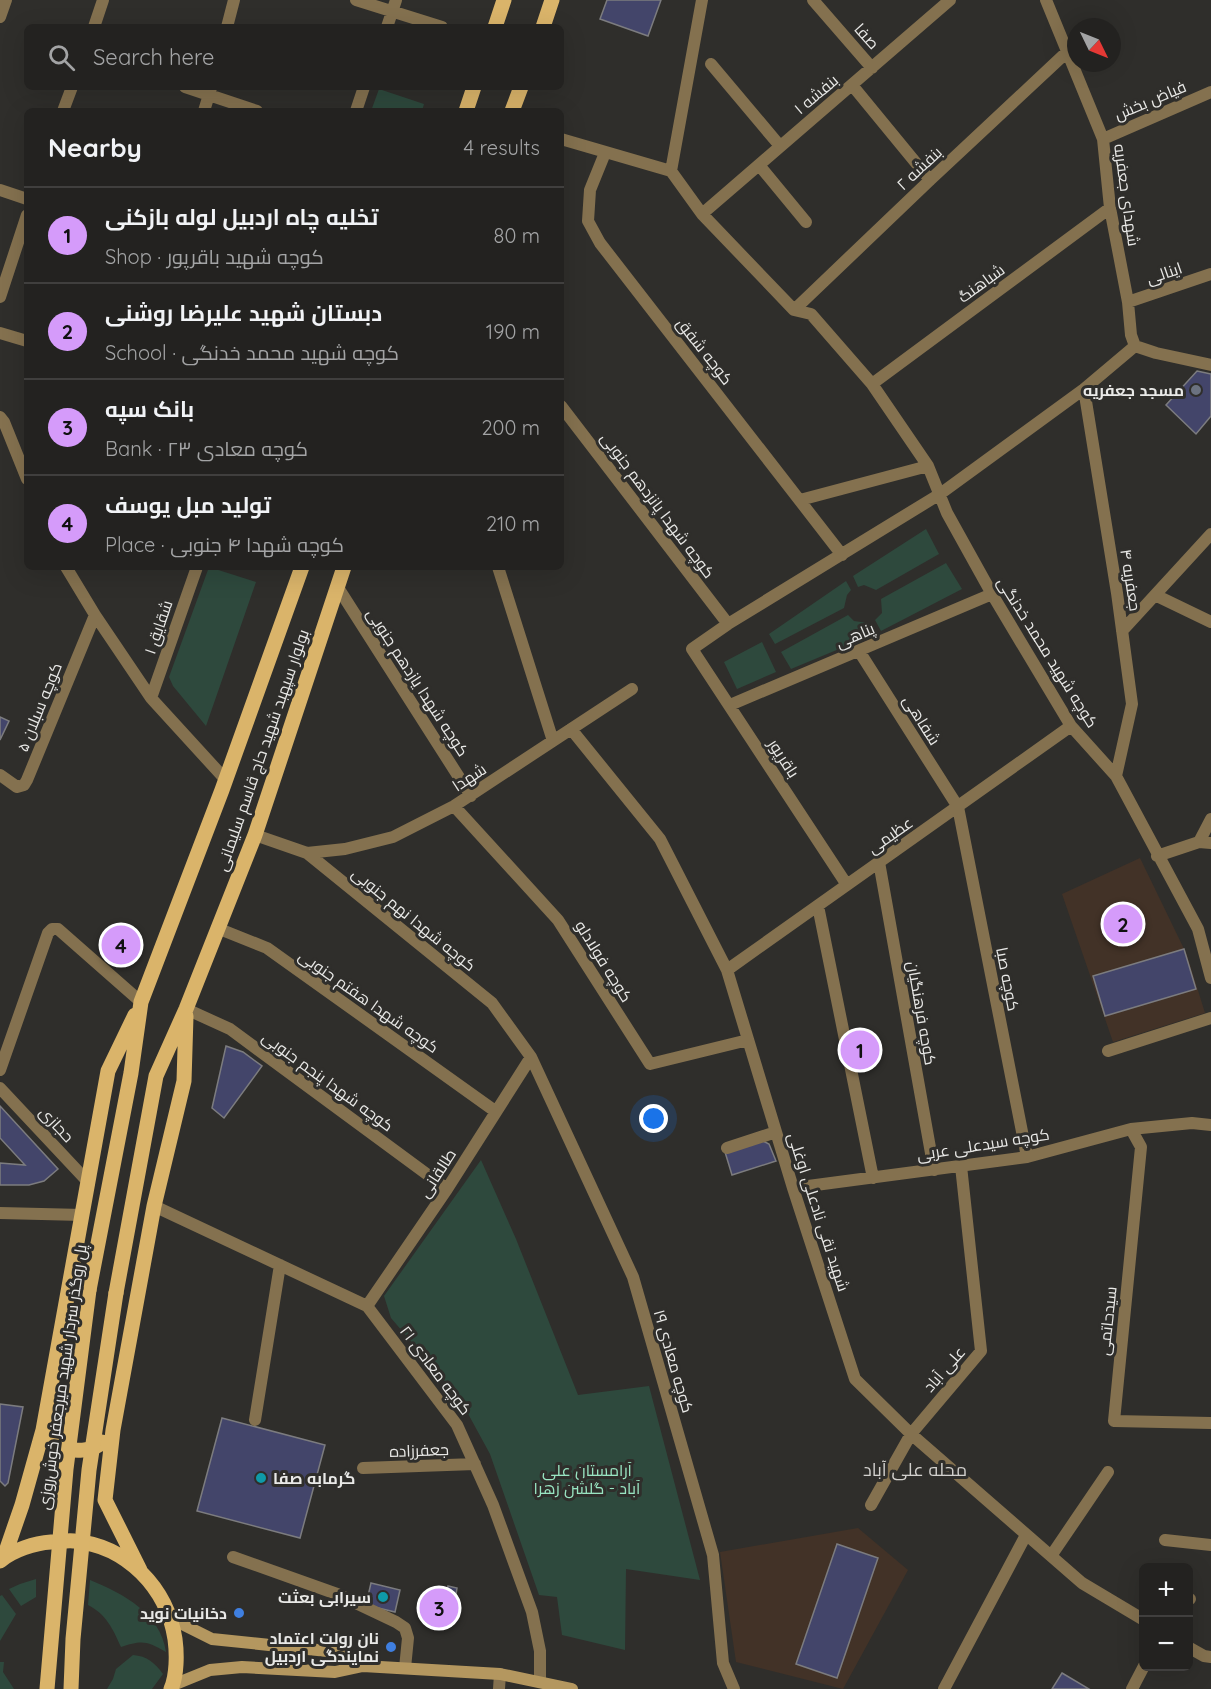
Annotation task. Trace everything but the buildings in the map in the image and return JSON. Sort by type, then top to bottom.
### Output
[{"type":"main road","points":[[496,24],[504,0]]},
{"type":"main road","points":[[544,24],[552,0]]},
{"type":"main road","points":[[467,108],[473,90]]},
{"type":"main road","points":[[513,108],[520,90]]},
{"type":"main road","name":"بولوار سپهبد شهید حاج قاسم سلیمانی","points":[[131,1073],[141,1002],[301,570]]},
{"type":"main road","name":"بولوار سپهبد شهید حاج قاسم سلیمانی","points":[[71,1689],[73,1639],[89,1470],[116,1293],[156,1076],[186,1009],[255,835],[343,570]]},
{"type":"main road","points":[[2,1559],[22,1505],[43,1430],[108,1071],[141,1002]]},
{"type":"main road","points":[[140,1570],[105,1500],[113,1430],[154,1206],[184,1081],[186,1009]]},
{"type":"main road","name":"پل روگذر سردار شهید میرجعفر خوش‌روزی","points":[[47,1689],[66,1469],[89,1290],[131,1073]]},
{"type":"main road","points":[[43,1430],[58,1447],[81,1450],[98,1446],[113,1430]]},
{"type":"main road","points":[[2,1559],[38,1543],[74,1541],[110,1550],[140,1570],[157,1589],[172,1619],[177,1652],[172,1687]]},
{"type":"main road","points":[[172,1619],[212,1638],[337,1652],[363,1666]]},
{"type":"main road","points":[[172,1687],[210,1670],[243,1667],[335,1672],[363,1666],[500,1674],[572,1689]]},
{"type":"street","points":[[0,17],[6,0]]},
{"type":"street","points":[[95,24],[103,0]]},
{"type":"street","points":[[228,24],[234,0]]},
{"type":"street","points":[[356,0],[394,6],[435,24]]},
{"type":"street","points":[[564,141],[671,171],[702,0]]},
{"type":"street","name":"صفا","points":[[813,0],[872,68]]},
{"type":"street","name":"بنفشه ۱","points":[[702,214],[950,0]]},
{"type":"street","name":"شهدای جعفریه","points":[[1046,0],[1067,49]]},
{"type":"street","points":[[388,24],[394,6]]},
{"type":"street","name":"بنفشه ۲","points":[[794,310],[1067,52]]},
{"type":"street","points":[[711,64],[780,146]]},
{"type":"street","name":"شهدای جعفریه","points":[[1076,72],[1102,139],[1110,208],[1128,302],[1131,335],[1135,346]]},
{"type":"street","points":[[852,85],[930,180]]},
{"type":"street","points":[[64,108],[71,90]]},
{"type":"street","points":[[357,108],[363,90]]},
{"type":"street","points":[[205,108],[211,91],[250,108]]},
{"type":"street","name":"فیاض بخش","points":[[1102,139],[1211,92]]},
{"type":"street","name":"کوچه شفق","points":[[605,153],[590,190],[588,221],[600,243],[842,555]]},
{"type":"street","points":[[759,165],[806,222]]},
{"type":"street","name":"کوچه شهید محمد خدنگی","points":[[671,171],[702,214],[794,310],[811,314],[872,384],[928,466],[947,513],[992,594],[1071,726],[1116,776],[1157,856],[1204,929],[1211,978]]},
{"type":"street","points":[[0,190],[24,198]]},
{"type":"street","name":"شباهنگ","points":[[872,384],[1110,208]]},
{"type":"street","points":[[0,297],[24,223]]},
{"type":"street","name":"اینالی","points":[[1128,302],[1211,274]]},
{"type":"street","points":[[0,333],[24,340]]},
{"type":"street","points":[[728,624],[940,494],[1084,389],[1135,346],[1155,354],[1211,365]]},
{"type":"street","name":"جعفریه ۴","points":[[1084,389],[1132,704],[1116,776]]},
{"type":"street","name":"کوچه شهدا پانزدهم جنوبی","points":[[564,410],[728,624]]},
{"type":"street","points":[[0,417],[24,472]]},
{"type":"street","points":[[800,500],[928,466]]},
{"type":"street","points":[[1122,631],[1211,534]]},
{"type":"street","points":[[68,570],[94,615],[151,698],[225,779]]},
{"type":"street","name":"شقایق ۱","points":[[151,698],[196,570]]},
{"type":"street","points":[[499,570],[553,741]]},
{"type":"street","name":"کوچه شهدا یازدهم جنوبی","points":[[336,586],[471,796]]},
{"type":"street","name":"پناهی","points":[[730,705],[992,594]]},
{"type":"street","points":[[1155,595],[1211,622]]},
{"type":"street","name":"کوچه سبلان ۵","points":[[0,775],[17,787],[24,785],[27,780],[94,615]]},
{"type":"street","name":"باقرپور","points":[[728,624],[692,649],[847,885]]},
{"type":"street","name":"شفاهی","points":[[859,651],[958,807]]},
{"type":"street","name":"شهدا","points":[[308,853],[345,849],[393,837],[471,796],[632,689]]},
{"type":"street","name":"عظیمی","points":[[727,970],[1071,726]]},
{"type":"street","name":"شهید نقی نادعلی اوغلی","points":[[571,729],[660,839],[727,970],[855,1379],[911,1434],[1082,1583],[1139,1618]]},
{"type":"street","name":"کوچه فولادلو","points":[[454,806],[558,920],[650,1064],[748,1040]]},
{"type":"street","name":"کوچه صبا","points":[[958,807],[1027,1157]]},
{"type":"street","points":[[1157,856],[1205,842],[1211,819]]},
{"type":"street","name":"کوچه شهدا نهم جنوبی","points":[[255,835],[308,853],[492,1003],[531,1057]]},
{"type":"street","name":"کوچه فرهنگیان","points":[[879,862],[934,1170]]},
{"type":"street","points":[[818,906],[873,1178]]},
{"type":"street","name":"کوچه شهدا هفتم جنوبی","points":[[217,928],[267,948],[495,1111]]},
{"type":"street","points":[[0,1070],[48,933],[52,929],[58,929],[141,1002]]},
{"type":"street","name":"کوچه شهدا پنجم جنوبی","points":[[186,1009],[230,1029],[447,1189]]},
{"type":"street","points":[[1108,1051],[1211,1018]]},
{"type":"street","name":"طالقانی","points":[[368,1306],[447,1189],[531,1057]]},
{"type":"street","name":"کوچه معادی ۱۹","points":[[531,1057],[633,1277],[713,1555],[723,1663],[734,1689]]},
{"type":"street","name":"حجازی","points":[[0,1088],[89,1183]]},
{"type":"street","name":"کوچه سیدعلی عربی","points":[[794,1188],[1027,1157],[1131,1129],[1192,1123],[1211,1125]]},
{"type":"street","name":"سیدحاتمی","points":[[1131,1129],[1141,1147],[1114,1420],[1211,1423]]},
{"type":"street","points":[[727,1148],[776,1132]]},
{"type":"street","name":"علی آباد","points":[[871,1505],[911,1434],[981,1351],[960,1166]]},
{"type":"street","name":"کوچه معادی ۲۱","points":[[154,1206],[368,1306],[458,1425],[493,1505],[532,1612],[540,1651],[540,1681]]},
{"type":"street","points":[[0,1213],[83,1215]]},
{"type":"street","points":[[255,1420],[280,1265]]},
{"type":"street","name":"جعفرزاده","points":[[363,1468],[475,1464]]},
{"type":"street","points":[[1051,1556],[1108,1472]]},
{"type":"street","points":[[944,1689],[1026,1535]]},
{"type":"street","points":[[1165,1540],[1211,1545]]},
{"type":"street","points":[[233,1557],[337,1594],[396,1622],[405,1628],[408,1638],[405,1668]]},
{"type":"street","points":[[1193,1650],[1211,1657]]},
{"type":"street","points":[[1132,1689],[1141,1671]]},
{"type":"street","points":[[499,1689],[500,1674]]},
{"type":"shaded area","points":[[1140,858],[1187,955],[1205,1013],[1113,1042],[1062,894]]},
{"type":"shaded area","points":[[858,1528],[908,1570],[843,1689],[736,1662],[720,1552]]},
{"type":"green space","points":[[379,90],[424,104],[423,108],[372,108]]},
{"type":"green space","points":[[926,529],[939,554],[876,590],[864,585],[858,587],[853,576]]},
{"type":"green space","points":[[946,563],[962,589],[881,631],[875,620],[882,613],[881,599]]},
{"type":"green space","points":[[208,570],[218,570],[256,582],[206,726],[173,686],[169,677]]},
{"type":"green space","points":[[846,581],[851,590],[847,595],[844,608],[775,644],[769,634]]},
{"type":"green space","points":[[848,615],[854,621],[868,623],[875,634],[791,669],[781,652]]},
{"type":"green space","points":[[762,642],[776,672],[737,689],[724,662]]},
{"type":"green space","name":"آرامستان علی آباد - گلشن زهرا","points":[[481,1160],[516,1239],[578,1395],[649,1386],[700,1580],[626,1569],[625,1650],[562,1635],[557,1597],[539,1595],[490,1454],[460,1399],[391,1318],[384,1296]]},
{"type":"green space","points":[[36,1579],[36,1597],[21,1606],[9,1589]]},
{"type":"green space","points":[[90,1580],[127,1599],[148,1616],[162,1638],[166,1652],[144,1643],[121,1647],[104,1617],[88,1605]]},
{"type":"green space","points":[[2,1595],[16,1614],[0,1641],[0,1596]]},
{"type":"green space","points":[[133,1655],[150,1661],[163,1674],[152,1689],[107,1689],[116,1669]]},
{"type":"green space","points":[[0,1662],[4,1662],[3,1672],[14,1689],[0,1689]]},
{"type":"place","name":"مسجد جعفریه","points":[[1196,390]]},
{"type":"place","name":"دبستان شهید علیرضا روشنی","points":[[1123,924]]},
{"type":"place","name":"تولید مبل یوسف","points":[[121,945]]},
{"type":"place","name":"تخلیه چاه اردبیل لوله بازکنی","points":[[860,1050]]},
{"type":"place","name":"گرمابه صفا","points":[[261,1478]]},
{"type":"place","name":"سیرابی بعثت","points":[[383,1597]]},
{"type":"place","name":"بانک سپه","points":[[439,1608]]},
{"type":"place","name":"دخانیات نوید","points":[[239,1613]]},
{"type":"place","name":"نان رولت اعتماد نمایندگی اردبیل","points":[[391,1647]]},
{"type":"district","name":"محله علی آباد","points":[[915,1470]]}]
